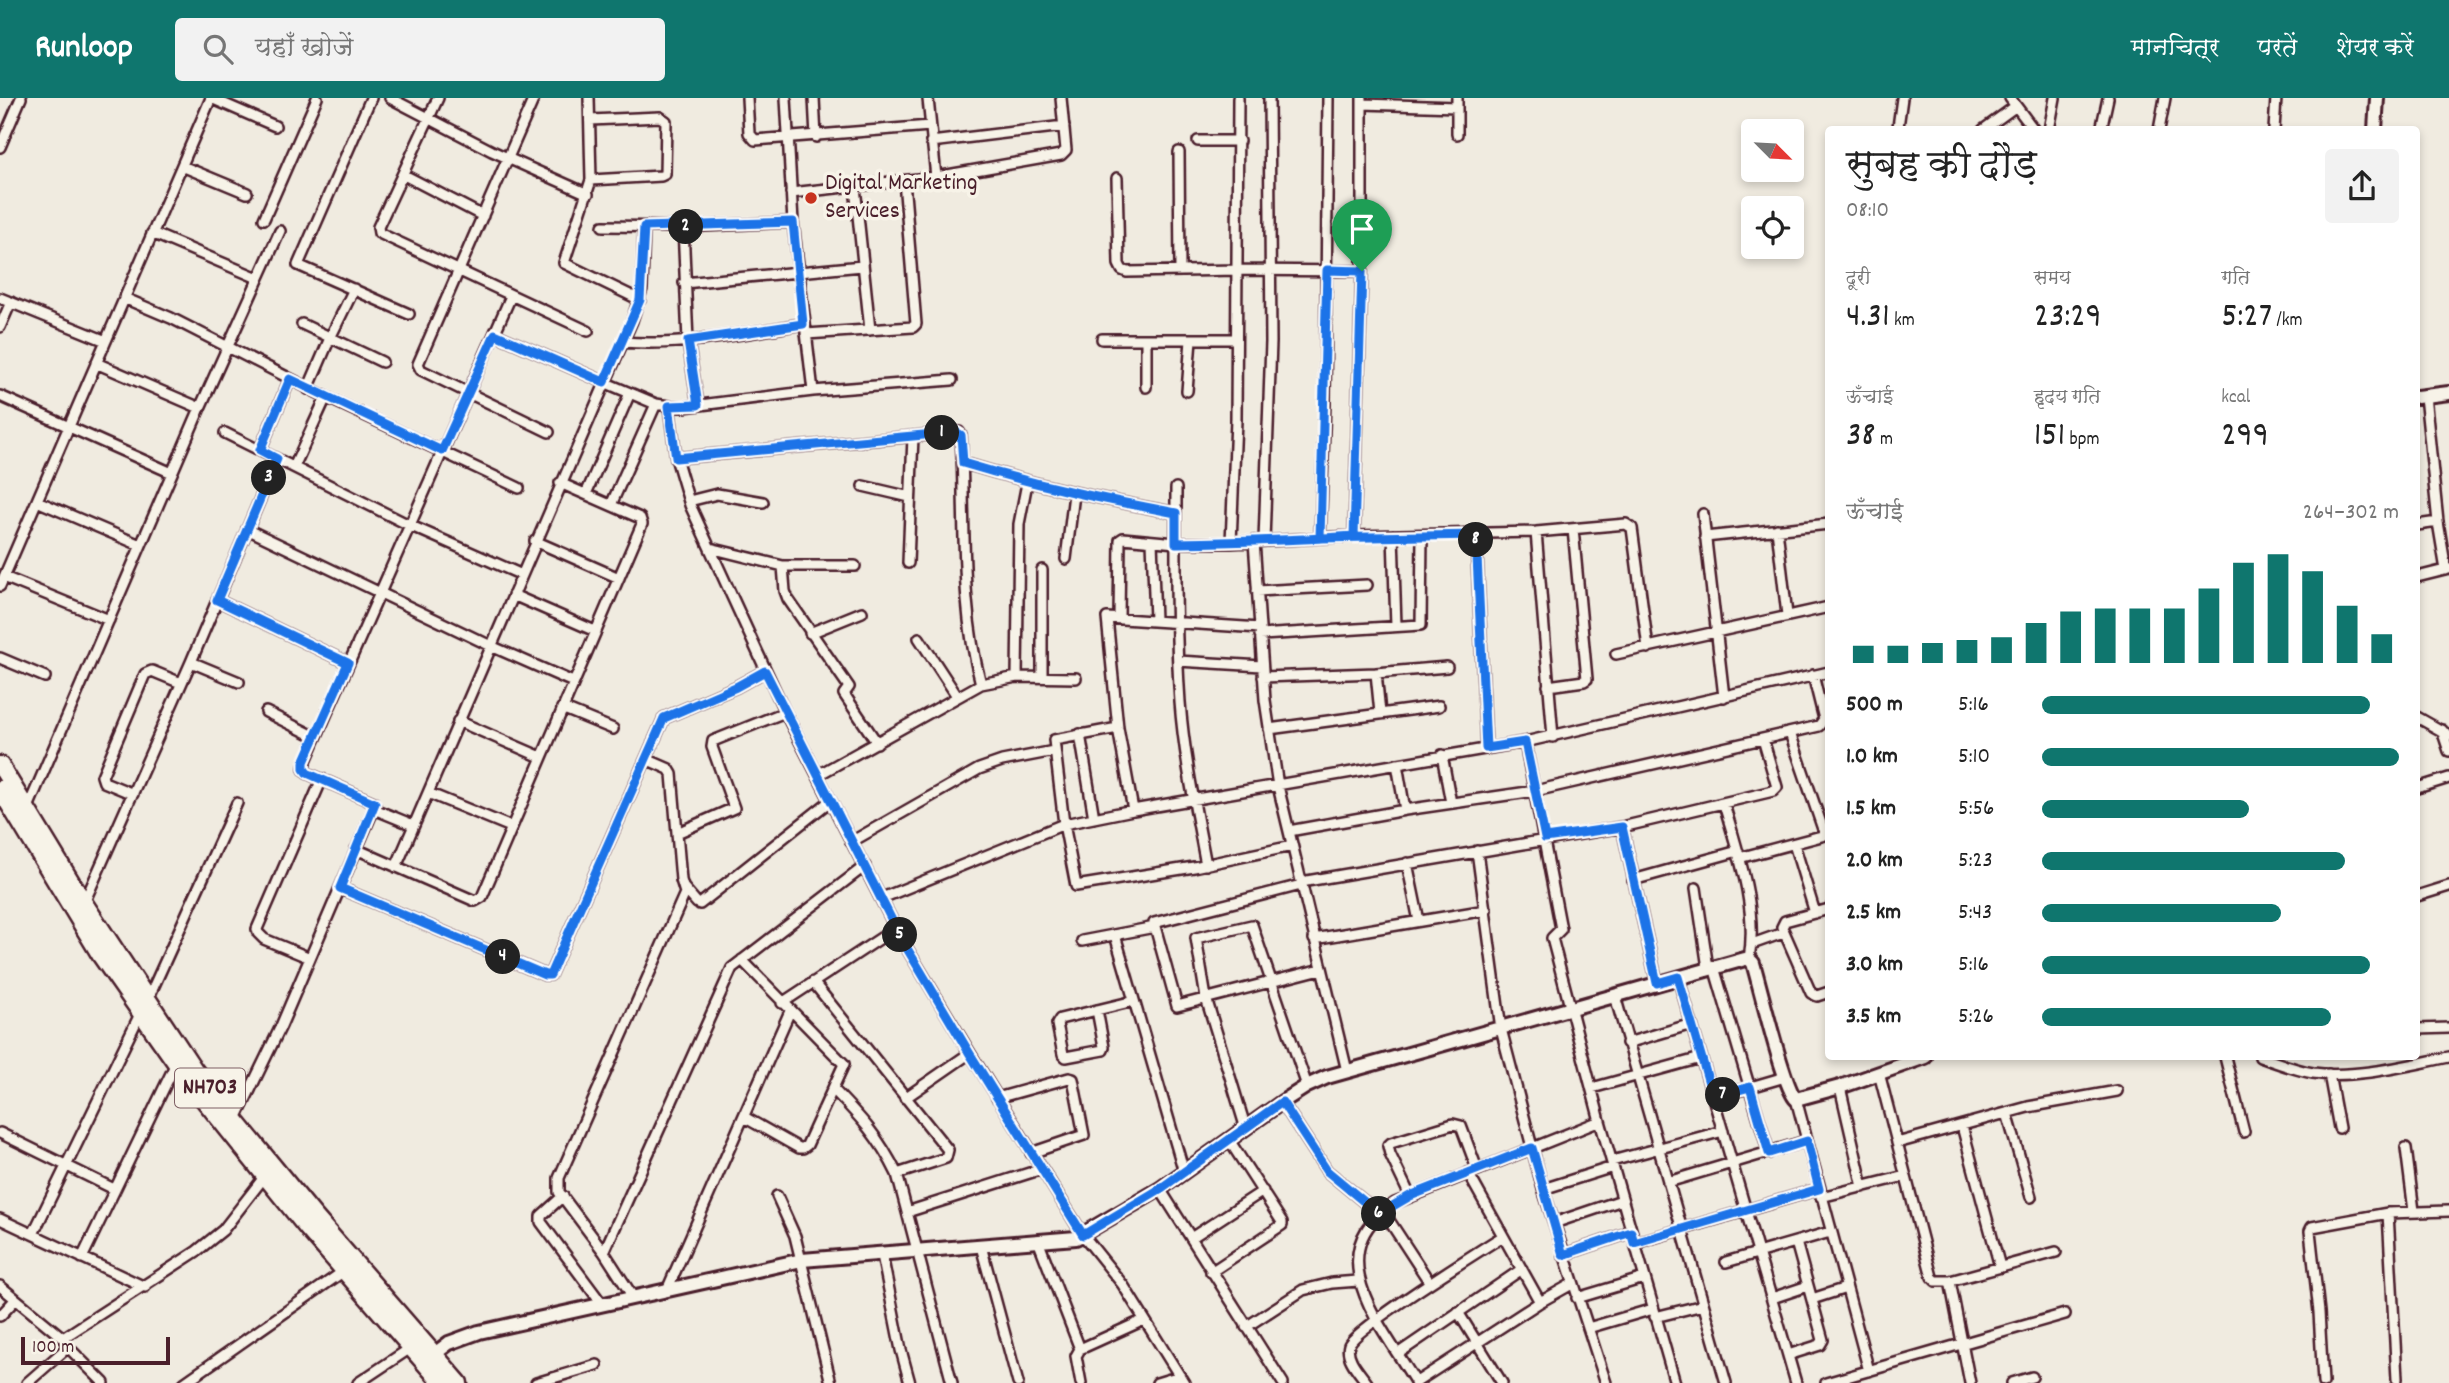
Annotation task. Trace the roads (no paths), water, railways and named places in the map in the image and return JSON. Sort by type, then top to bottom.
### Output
[{"type":"highway","name":"NH703","points":[[0,765],[84,903],[176,1063],[315,1217],[429,1358],[442,1383]]},
{"type":"highway","name":"NH703","points":[[0,789],[101,956],[195,1071],[265,1176],[412,1347],[459,1383]]},
{"type":"street","points":[[0,147],[21,98]]},
{"type":"street","points":[[109,620],[2,582],[211,98],[275,126]]},
{"type":"street","points":[[264,219],[317,98]]},
{"type":"street","points":[[371,98],[298,265],[409,314]]},
{"type":"street","points":[[390,98],[588,194]]},
{"type":"street","points":[[438,98],[379,233],[457,272],[588,331]]},
{"type":"street","points":[[533,98],[418,364],[421,370],[549,432]]},
{"type":"street","points":[[589,98],[591,180],[564,263],[640,300]]},
{"type":"street","points":[[747,98],[751,138],[761,141],[930,126]]},
{"type":"street","points":[[786,98],[793,222],[813,391]]},
{"type":"street","points":[[814,98],[816,137]]},
{"type":"street","points":[[934,98],[928,98],[936,177]]},
{"type":"street","points":[[791,193],[936,177],[1061,155],[1066,150],[1061,98]]},
{"type":"street","points":[[1231,542],[1236,420],[1238,98]]},
{"type":"street","points":[[1269,98],[1271,342],[1257,591],[1262,677],[1278,786],[1347,1071]]},
{"type":"street","points":[[1320,538],[1327,270],[1328,98]]},
{"type":"street","points":[[1898,126],[1902,98]]},
{"type":"street","points":[[2050,126],[2055,98]]},
{"type":"street","points":[[2102,126],[2108,98]]},
{"type":"street","points":[[2160,126],[2165,98]]},
{"type":"street","points":[[2274,126],[2276,98]]},
{"type":"street","points":[[2375,126],[2378,98]]},
{"type":"street","points":[[1354,536],[1362,271],[1362,101],[1457,102],[1457,134]]},
{"type":"street","points":[[1987,126],[2013,102],[2032,126]]},
{"type":"street","points":[[590,120],[660,117],[666,121],[666,174],[591,180]]},
{"type":"street","points":[[931,142],[1063,126]]},
{"type":"street","points":[[1198,141],[1239,142]]},
{"type":"street","points":[[1179,152],[1180,271]]},
{"type":"street","points":[[182,166],[247,193]]},
{"type":"street","points":[[404,175],[483,216]]},
{"type":"street","points":[[1117,178],[1119,264],[1126,272],[1362,271]]},
{"type":"street","points":[[623,342],[688,341],[804,329],[870,330],[913,327],[917,322],[904,181]]},
{"type":"street","points":[[855,187],[870,330]]},
{"type":"street","points":[[603,226],[683,227],[793,222]]},
{"type":"street","points":[[396,867],[640,300],[644,227]]},
{"type":"street","points":[[683,227],[688,341],[698,405]]},
{"type":"street","points":[[27,810],[140,545],[280,231]]},
{"type":"street","points":[[152,233],[258,278]]},
{"type":"street","points":[[684,283],[862,266]]},
{"type":"street","points":[[309,389],[354,289]]},
{"type":"street","points":[[232,1125],[310,958],[374,809],[373,802],[307,773],[304,762],[511,296]]},
{"type":"street","points":[[0,298],[106,341]]},
{"type":"street","points":[[124,298],[171,318],[309,389],[519,488]]},
{"type":"street","points":[[0,327],[11,302]]},
{"type":"street","points":[[302,324],[382,362]]},
{"type":"street","points":[[495,334],[656,404],[669,406],[952,380]]},
{"type":"street","points":[[1102,339],[1236,339]]},
{"type":"street","points":[[1146,339],[1146,387]]},
{"type":"street","points":[[1187,391],[1191,340]]},
{"type":"street","points":[[96,363],[200,408]]},
{"type":"street","points":[[260,450],[290,379]]},
{"type":"street","points":[[586,494],[630,393]]},
{"type":"street","points":[[2420,575],[2447,570],[2421,397],[2449,394]]},
{"type":"street","points":[[0,396],[172,472]]},
{"type":"street","points":[[294,467],[326,397]]},
{"type":"street","points":[[611,505],[656,404]]},
{"type":"street","points":[[669,406],[676,458],[689,501],[785,712],[896,928],[970,1054],[1083,1235],[1123,1285],[1182,1379],[1157,1383]]},
{"type":"street","points":[[676,458],[959,432],[963,463],[967,620],[981,684]]},
{"type":"street","points":[[225,433],[409,524],[522,575]]},
{"type":"street","points":[[908,563],[913,436]]},
{"type":"street","points":[[84,903],[277,459]]},
{"type":"street","points":[[963,463],[1027,483],[1176,513]]},
{"type":"street","points":[[356,849],[475,901],[479,900],[642,521],[560,483]]},
{"type":"street","points":[[1017,677],[1018,524],[1027,483]]},
{"type":"street","points":[[863,486],[910,497]]},
{"type":"street","points":[[1176,488],[1180,704],[1206,865]]},
{"type":"street","points":[[689,501],[717,494],[762,502]]},
{"type":"street","points":[[1066,559],[1074,494]]},
{"type":"street","points":[[37,501],[140,545]]},
{"type":"street","points":[[1703,514],[1724,697]]},
{"type":"street","points":[[2420,525],[2438,522]]},
{"type":"street","points":[[1119,618],[1120,540],[1123,537],[1176,543],[1231,542],[1354,536],[1536,533],[1626,524],[1632,528],[1648,648]]},
{"type":"street","points":[[1705,537],[1825,524]]},
{"type":"street","points":[[247,529],[491,646],[573,682]]},
{"type":"street","points":[[1548,686],[1587,679],[1573,529]]},
{"type":"street","points":[[1777,529],[1787,615]]},
{"type":"street","points":[[1536,533],[1553,737]]},
{"type":"street","points":[[1133,810],[1118,727],[1106,621],[1109,617],[1177,621],[1260,632],[1418,626],[1422,622],[1422,535]]},
{"type":"street","points":[[1476,535],[1486,748]]},
{"type":"street","points":[[1393,536],[1396,626]]},
{"type":"street","points":[[535,541],[619,578]]},
{"type":"street","points":[[1152,541],[1155,620]]},
{"type":"street","points":[[710,548],[783,566],[855,566]]},
{"type":"street","points":[[783,566],[785,591],[810,633],[849,687],[844,694],[877,743]]},
{"type":"street","points":[[1042,570],[1042,677]]},
{"type":"street","points":[[1257,591],[1367,585]]},
{"type":"street","points":[[513,595],[595,631]]},
{"type":"street","points":[[217,600],[348,663]]},
{"type":"street","points":[[1616,654],[1825,608]]},
{"type":"street","points":[[810,633],[862,612]]},
{"type":"street","points":[[919,638],[957,696]]},
{"type":"street","points":[[0,658],[46,677]]},
{"type":"street","points":[[1178,661],[1262,666]]},
{"type":"street","points":[[191,662],[239,682]]},
{"type":"street","points":[[1262,677],[1376,673],[1447,667]]},
{"type":"street","points":[[133,794],[104,782],[102,776],[145,674],[152,671],[181,683]]},
{"type":"street","points":[[340,888],[550,975],[664,718],[736,687],[765,671]]},
{"type":"street","points":[[1376,673],[1380,713]]},
{"type":"street","points":[[882,898],[1064,824],[1553,737],[1825,673]]},
{"type":"street","points":[[1289,831],[1405,810],[1535,791],[1819,726],[1823,723],[1813,675]]},
{"type":"street","points":[[818,775],[981,684],[1017,677],[1076,678]]},
{"type":"street","points":[[1269,729],[1439,706]]},
{"type":"street","points":[[562,708],[612,729]]},
{"type":"street","points":[[266,712],[316,737]]},
{"type":"street","points":[[677,833],[734,808],[712,747],[713,741],[785,712]]},
{"type":"street","points":[[2420,719],[2445,732],[2449,751]]},
{"type":"street","points":[[458,721],[541,757]]},
{"type":"street","points":[[1118,727],[1056,739],[1054,744],[1064,824],[1076,886],[1206,865],[1292,846]]},
{"type":"street","points":[[1790,733],[1825,829]]},
{"type":"street","points":[[1080,734],[1094,818]]},
{"type":"street","points":[[1321,969],[1177,1006],[1154,923],[1301,883],[1545,838],[1622,827],[1776,790],[1763,739]]},
{"type":"street","points":[[1525,742],[1561,929],[1552,938],[1600,1121],[1675,1383]]},
{"type":"street","points":[[852,842],[978,769],[1002,761],[1054,751]]},
{"type":"street","points":[[1442,755],[1451,803]]},
{"type":"street","points":[[646,759],[671,772],[681,880],[684,888],[700,904],[831,802]]},
{"type":"street","points":[[1397,764],[1405,810]]},
{"type":"street","points":[[2420,787],[2449,778]]},
{"type":"street","points":[[310,958],[264,939],[257,929],[322,779]]},
{"type":"street","points":[[428,793],[511,827]]},
{"type":"street","points":[[33,1234],[144,1006],[237,803]]},
{"type":"street","points":[[1724,804],[1739,855],[1749,905],[1752,944],[1749,959],[1761,990],[1785,1077],[1792,1097],[1796,1099],[1869,1371]]},
{"type":"street","points":[[374,809],[413,825]]},
{"type":"street","points":[[1622,827],[1657,983]]},
{"type":"street","points":[[1633,880],[1825,836]]},
{"type":"street","points":[[1794,844],[1815,913]]},
{"type":"street","points":[[1477,851],[1501,1029],[1543,1189],[1606,1383]]},
{"type":"street","points":[[1407,863],[1419,921]]},
{"type":"street","points":[[604,1252],[729,974],[742,960],[865,866]]},
{"type":"street","points":[[2420,895],[2449,886]]},
{"type":"street","points":[[633,1297],[558,1186],[559,1178],[683,897],[684,888]]},
{"type":"street","points":[[1696,888],[1711,967],[1769,1153]]},
{"type":"street","points":[[1314,939],[1486,910]]},
{"type":"street","points":[[1825,910],[1785,921],[1782,928],[1811,993],[1817,996],[1825,993]]},
{"type":"street","points":[[1246,1129],[1206,998],[1196,939],[1252,925],[1307,1086]]},
{"type":"street","points":[[1082,941],[1155,927]]},
{"type":"street","points":[[782,1003],[896,928]]},
{"type":"street","points":[[1752,944],[1783,933]]},
{"type":"street","points":[[1115,935],[1184,1172]]},
{"type":"street","points":[[429,1358],[457,1339],[479,1332],[802,1260],[1039,1243],[1083,1235],[1160,1189],[1307,1086],[1347,1071],[1711,967],[1749,959]]},
{"type":"street","points":[[742,960],[842,1061],[843,1068],[807,1145],[803,1148],[744,1117]]},
{"type":"street","points":[[1678,977],[1796,1383]]},
{"type":"street","points":[[813,982],[948,1153],[946,1157],[897,1174]]},
{"type":"street","points":[[1615,996],[1726,1383]]},
{"type":"street","points":[[1097,1010],[1103,1051],[1066,1057],[1063,1054],[1058,1020],[1134,1000]]},
{"type":"street","points":[[667,1290],[790,1011]]},
{"type":"street","points":[[1627,1043],[1692,1024]]},
{"type":"street","points":[[2420,1029],[2449,1028]]},
{"type":"street","points":[[905,1098],[970,1054]]},
{"type":"street","points":[[2270,1060],[2329,1074],[2449,1057]]},
{"type":"street","points":[[1592,1088],[1701,1058]]},
{"type":"street","points":[[2226,1060],[2244,1132]]},
{"type":"street","points":[[82,1258],[176,1063]]},
{"type":"street","points":[[1796,1099],[1879,1073],[1891,1063]]},
{"type":"street","points":[[1879,1073],[1932,1277],[1940,1282],[1950,1281],[2056,1252]]},
{"type":"street","points":[[2329,1074],[2339,1128]]},
{"type":"street","points":[[1713,1097],[1785,1077]]},
{"type":"street","points":[[997,1098],[1073,1079],[1084,1135],[1031,1153]]},
{"type":"street","points":[[1840,1087],[1863,1186]]},
{"type":"street","points":[[832,1089],[869,1126],[897,1174],[952,1383]]},
{"type":"street","points":[[1897,1143],[2028,1107],[2117,1091]]},
{"type":"street","points":[[1282,1102],[1327,1171],[1381,1213],[1430,1283]]},
{"type":"street","points":[[2007,1113],[2031,1197]]},
{"type":"street","points":[[1572,1283],[1416,1383],[1358,1281],[1357,1251],[1362,1238],[1381,1213],[1410,1196],[1600,1121]]},
{"type":"street","points":[[1410,1196],[1388,1146],[1458,1124],[1461,1126],[1473,1171],[1503,1236],[1540,1302]]},
{"type":"street","points":[[1962,1126],[2000,1267]]},
{"type":"street","points":[[1543,1189],[1658,1149],[1723,1131]]},
{"type":"street","points":[[0,1133],[114,1189]]},
{"type":"street","points":[[1211,1272],[1282,1225],[1229,1140]]},
{"type":"street","points":[[1668,1182],[1807,1141]]},
{"type":"street","points":[[2406,1149],[2414,1211]]},
{"type":"street","points":[[907,1212],[1042,1169]]},
{"type":"street","points":[[28,1383],[66,1342],[223,1230],[265,1176]]},
{"type":"street","points":[[1634,1243],[1746,1210],[1905,1176]]},
{"type":"street","points":[[1160,1189],[1283,1383]]},
{"type":"street","points":[[1191,1238],[1263,1191]]},
{"type":"street","points":[[563,1196],[541,1216],[541,1222],[602,1304]]},
{"type":"street","points":[[777,1196],[787,1215],[802,1260],[831,1383]]},
{"type":"street","points":[[1554,1223],[1622,1200]]},
{"type":"street","points":[[2323,1383],[2310,1231],[2314,1225],[2388,1213],[2449,1211]]},
{"type":"street","points":[[2388,1213],[2397,1379]]},
{"type":"street","points":[[0,1219],[145,1287]]},
{"type":"street","points":[[1563,1255],[1631,1232]]},
{"type":"street","points":[[1726,1262],[1830,1232]]},
{"type":"street","points":[[1367,1383],[1349,1356],[1348,1349],[1356,1335],[1503,1236]]},
{"type":"street","points":[[1788,1355],[1822,1343],[1796,1242]]},
{"type":"street","points":[[1039,1243],[1080,1349]]},
{"type":"street","points":[[981,1246],[1018,1383]]},
{"type":"street","points":[[882,1255],[910,1383]]},
{"type":"street","points":[[1399,1353],[1522,1269]]},
{"type":"street","points":[[184,1383],[344,1271]]},
{"type":"street","points":[[1577,1297],[1644,1278]]},
{"type":"street","points":[[1247,1327],[1303,1290],[1332,1283],[1358,1281]]},
{"type":"street","points":[[1950,1281],[1970,1383]]},
{"type":"street","points":[[0,1286],[66,1342],[104,1383]]},
{"type":"street","points":[[1772,1298],[1808,1286]]},
{"type":"street","points":[[1812,1299],[1846,1288]]},
{"type":"street","points":[[0,1316],[15,1300]]},
{"type":"street","points":[[1588,1328],[1703,1305]]},
{"type":"street","points":[[1458,1312],[1502,1383]]},
{"type":"street","points":[[1826,1383],[2066,1314]]},
{"type":"street","points":[[1081,1383],[1076,1356],[1080,1349],[1144,1320]]},
{"type":"street","points":[[358,1383],[412,1347]]},
{"type":"street","points":[[536,1383],[597,1365]]},
{"type":"street","points":[[2012,1383],[2032,1377]]},
{"type":"place","name":"Digital Marketing Services","points":[[811,198]]}]
